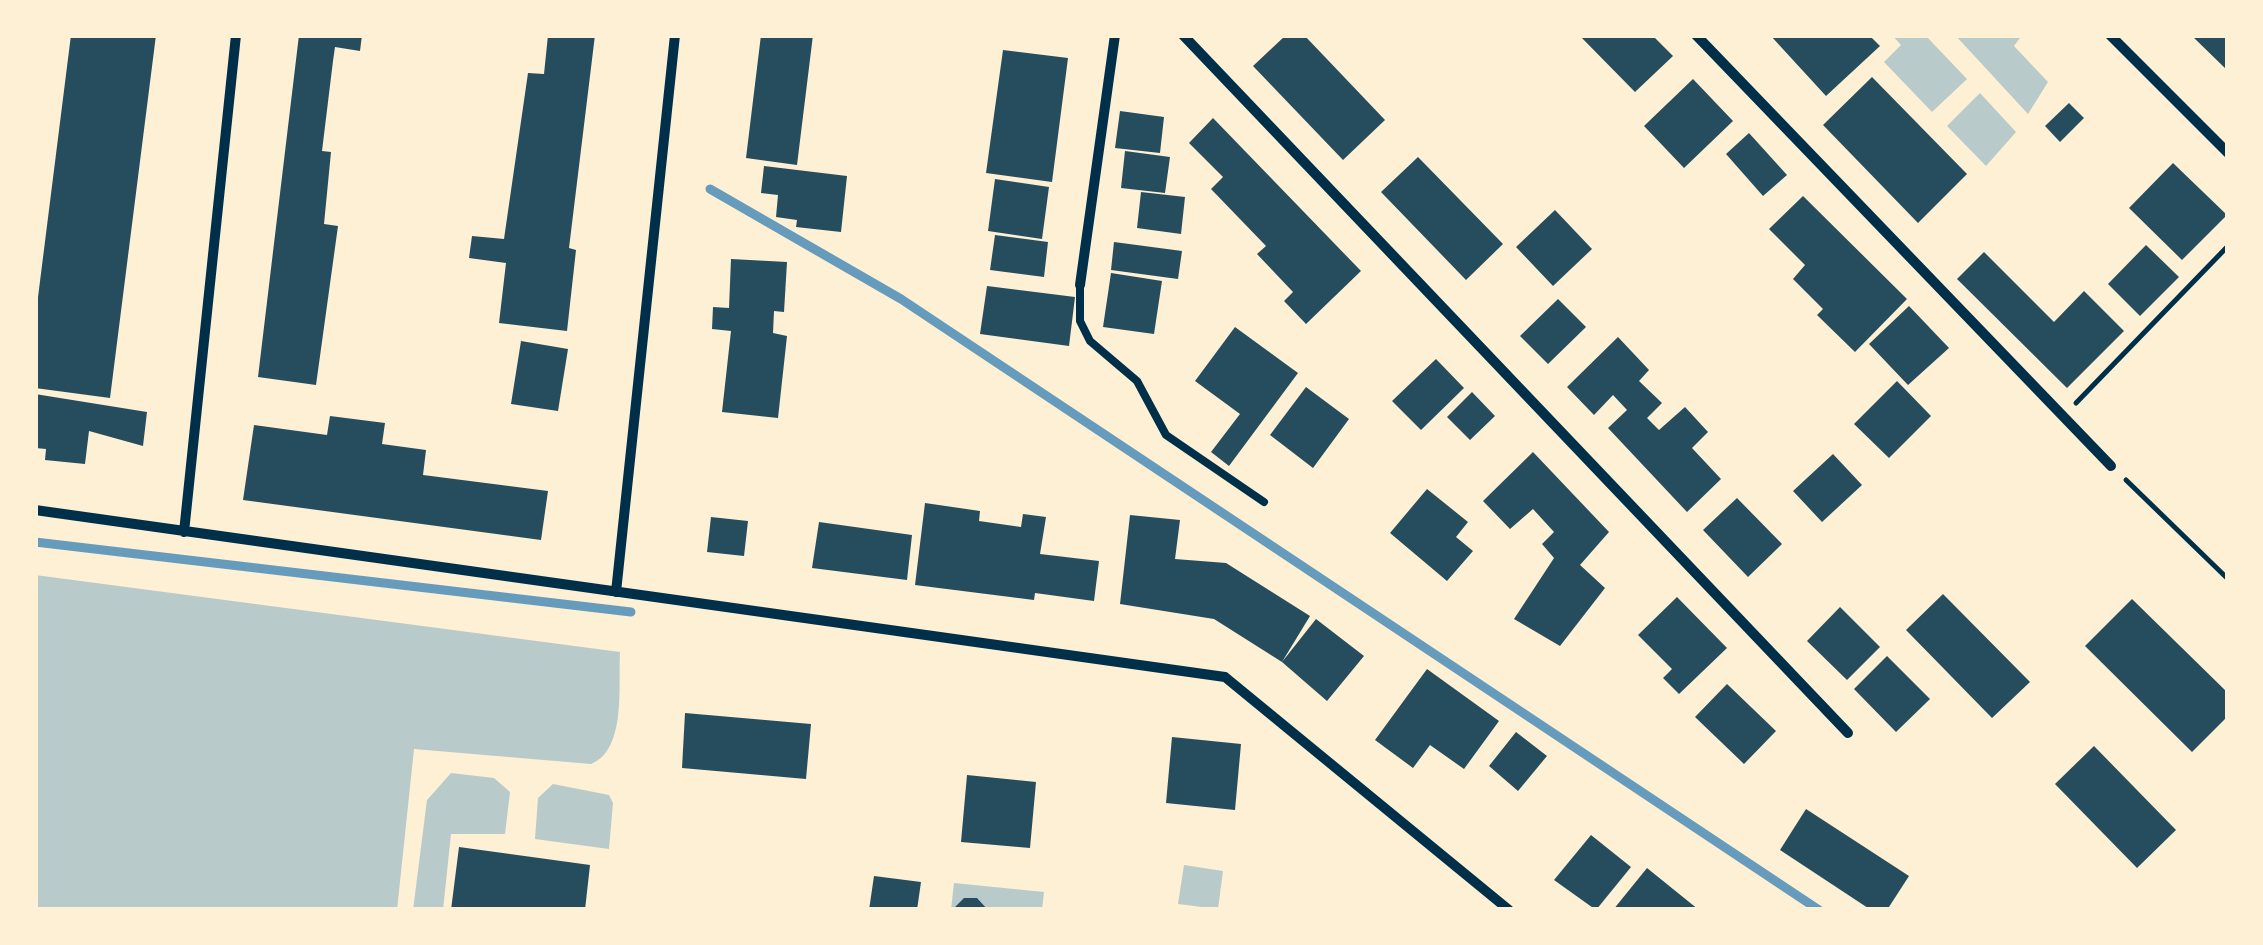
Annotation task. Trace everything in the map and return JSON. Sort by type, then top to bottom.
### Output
[{"type":"street","points":[[184,532],[236,35]]},
{"type":"street","points":[[616,592],[675,35]]},
{"type":"street","points":[[1080,285],[1115,35]]},
{"type":"street","points":[[1183,35],[1848,734]]},
{"type":"street","points":[[1696,35],[2111,466]]},
{"type":"street","points":[[2110,35],[2228,153]]},
{"type":"street","points":[[35,510],[1226,678],[1509,910]]},
{"type":"lane","points":[[1080,285],[1080,321],[1090,340],[1138,381],[1166,435],[1264,502]]},
{"type":"path","points":[[2063,416],[2228,246]]},
{"type":"path","points":[[2111,466],[2228,578]]},
{"type":"shaded area","points":[[1892,35],[1925,35],[1967,79],[1932,112],[1884,62],[1901,45]]},
{"type":"shaded area","points":[[1955,35],[2022,35],[2014,46],[2048,82],[2028,114]]},
{"type":"shaded area","points":[[1980,93],[2016,132],[1986,166],[1947,126]]},
{"type":"shaded area","points":[[35,575],[620,652],[615,731],[602,756],[591,764],[414,749],[397,910],[35,910]]},
{"type":"shaded area","points":[[451,773],[494,778],[510,792],[505,834],[451,834],[443,910],[413,910],[427,800]]},
{"type":"shaded area","points":[[553,784],[609,795],[613,803],[609,849],[535,839],[538,798]]},
{"type":"shaded area","points":[[1184,865],[1223,871],[1218,909],[1178,904]]},
{"type":"shaded area","points":[[954,883],[1044,892],[1042,910],[951,910]]},
{"type":"building","points":[[71,35],[156,35],[110,398],[35,388],[35,321]]},
{"type":"building","points":[[299,35],[362,35],[360,51],[335,47],[333,61],[322,151],[331,152],[324,224],[338,226],[316,385],[258,377]]},
{"type":"building","points":[[548,35],[595,35],[569,248],[576,250],[567,331],[499,323],[506,263],[469,258],[472,236],[504,239],[528,73],[544,74]]},
{"type":"building","points":[[761,35],[813,35],[797,165],[746,158]]},
{"type":"building","points":[[1286,35],[1304,35],[1385,120],[1343,160],[1253,66]]},
{"type":"building","points":[[1579,35],[1652,35],[1673,56],[1635,92]]},
{"type":"building","points":[[1770,35],[1869,35],[1880,46],[1826,96]]},
{"type":"building","points":[[2191,35],[2228,35],[2228,71]]},
{"type":"building","points":[[1003,50],[1068,58],[1052,182],[986,173]]},
{"type":"building","points":[[1872,77],[1967,174],[1918,223],[1823,125]]},
{"type":"building","points":[[1693,79],[1733,121],[1684,168],[1644,126]]},
{"type":"building","points":[[2069,103],[2084,118],[2060,142],[2045,126]]},
{"type":"building","points":[[1120,111],[1164,117],[1160,153],[1115,148]]},
{"type":"building","points":[[1213,118],[1361,271],[1306,324],[1284,301],[1293,292],[1257,254],[1266,246],[1211,189],[1223,177],[1189,143]]},
{"type":"building","points":[[1749,133],[1787,175],[1763,196],[1726,154]]},
{"type":"building","points":[[1125,151],[1170,157],[1165,193],[1121,188]]},
{"type":"building","points":[[1418,157],[1503,244],[1466,280],[1381,192]]},
{"type":"building","points":[[2173,163],[2227,215],[2182,260],[2129,208]]},
{"type":"building","points":[[764,166],[847,176],[841,232],[796,227],[797,220],[776,217],[778,195],[761,193]]},
{"type":"building","points":[[995,179],[1049,187],[1042,239],[988,231]]},
{"type":"building","points":[[1141,192],[1185,197],[1181,234],[1137,228]]},
{"type":"building","points":[[1803,196],[1907,299],[1855,352],[1817,315],[1823,309],[1793,279],[1805,265],[1769,229]]},
{"type":"building","points":[[1555,210],[1592,249],[1553,286],[1516,247]]},
{"type":"building","points":[[995,235],[1048,242],[1044,277],[990,270]]},
{"type":"building","points":[[1114,242],[1182,251],[1178,279],[1111,270]]},
{"type":"building","points":[[2146,245],[2179,277],[2140,316],[2108,284]]},
{"type":"building","points":[[1984,252],[2054,322],[2084,291],[2124,331],[2067,388],[1957,279]]},
{"type":"building","points":[[731,259],[787,262],[784,312],[774,311],[773,333],[787,336],[778,418],[722,412],[731,331],[712,329],[713,307],[729,308]]},
{"type":"building","points":[[1111,273],[1162,281],[1154,334],[1103,327]]},
{"type":"building","points":[[987,286],[1075,297],[1069,346],[980,334]]},
{"type":"building","points":[[1558,299],[1586,327],[1548,364],[1520,336]]},
{"type":"building","points":[[1909,306],[1949,348],[1908,385],[1869,344]]},
{"type":"building","points":[[1235,327],[1298,373],[1229,466],[1211,452],[1240,414],[1195,381]]},
{"type":"building","points":[[1618,337],[1649,370],[1639,381],[1662,403],[1647,418],[1659,430],[1685,407],[1708,432],[1692,448],[1721,479],[1687,512],[1608,428],[1627,410],[1613,395],[1594,415],[1567,387]]},
{"type":"building","points":[[521,341],[568,349],[558,411],[511,404]]},
{"type":"building","points":[[1436,359],[1464,388],[1421,430],[1392,401]]},
{"type":"building","points":[[1897,381],[1931,416],[1889,458],[1854,424]]},
{"type":"building","points":[[1306,387],[1349,419],[1313,468],[1270,435]]},
{"type":"building","points":[[1472,392],[1495,416],[1470,440],[1447,417]]},
{"type":"building","points":[[35,394],[147,412],[143,446],[89,431],[85,464],[45,460],[46,449],[35,448]]},
{"type":"building","points":[[330,416],[385,423],[382,444],[426,450],[423,475],[548,491],[541,540],[243,500],[254,425],[327,435]]},
{"type":"building","points":[[1533,452],[1609,532],[1580,565],[1605,588],[1560,646],[1514,619],[1554,558],[1542,544],[1554,532],[1533,509],[1510,529],[1483,501]]},
{"type":"building","points":[[1833,454],[1862,485],[1822,522],[1793,491]]},
{"type":"building","points":[[1427,489],[1468,522],[1456,537],[1473,551],[1447,581],[1390,533]]},
{"type":"building","points":[[1737,498],[1782,544],[1748,577],[1703,530]]},
{"type":"building","points":[[925,503],[980,511],[979,521],[1021,527],[1023,514],[1046,517],[1040,554],[1099,561],[1094,601],[1035,593],[1034,600],[915,585]]},
{"type":"building","points":[[1130,515],[1180,520],[1175,559],[1226,563],[1310,616],[1282,662],[1214,619],[1120,604]]},
{"type":"building","points":[[711,517],[748,521],[744,556],[707,552]]},
{"type":"building","points":[[819,522],[912,535],[907,580],[812,568]]},
{"type":"building","points":[[1943,594],[2030,682],[1992,718],[1906,630]]},
{"type":"building","points":[[1677,597],[1727,648],[1679,694],[1663,678],[1672,669],[1638,635]]},
{"type":"building","points":[[2132,599],[2228,693],[2228,716],[2192,752],[2085,646]]},
{"type":"building","points":[[1840,607],[1880,647],[1847,680],[1807,641]]},
{"type":"building","points":[[1316,619],[1364,656],[1327,701],[1282,662]]},
{"type":"building","points":[[1887,656],[1930,699],[1896,732],[1854,689]]},
{"type":"building","points":[[1427,669],[1499,721],[1464,769],[1430,745],[1413,768],[1375,740]]},
{"type":"building","points":[[1727,684],[1776,731],[1744,764],[1695,717]]},
{"type":"building","points":[[685,713],[811,724],[806,779],[682,768]]},
{"type":"building","points":[[1516,732],[1547,756],[1518,791],[1489,766]]},
{"type":"building","points":[[1172,737],[1241,744],[1235,810],[1166,803]]},
{"type":"building","points":[[2094,746],[2176,830],[2137,868],[2055,784]]},
{"type":"building","points":[[967,775],[1036,782],[1030,848],[961,842]]},
{"type":"building","points":[[1806,809],[1909,876],[1887,910],[1871,910],[1780,850]]},
{"type":"building","points":[[1591,835],[1631,867],[1596,910],[1554,880]]},
{"type":"building","points":[[459,847],[590,865],[585,910],[451,910]]},
{"type":"building","points":[[1647,868],[1699,910],[1613,910]]},
{"type":"building","points":[[874,876],[921,882],[917,910],[869,910]]},
{"type":"building","points":[[964,898],[977,898],[988,910],[952,910]]},
{"type":"waterway","points":[[710,189],[901,299],[1819,910]]},
{"type":"waterway","points":[[35,542],[631,612]]}]
